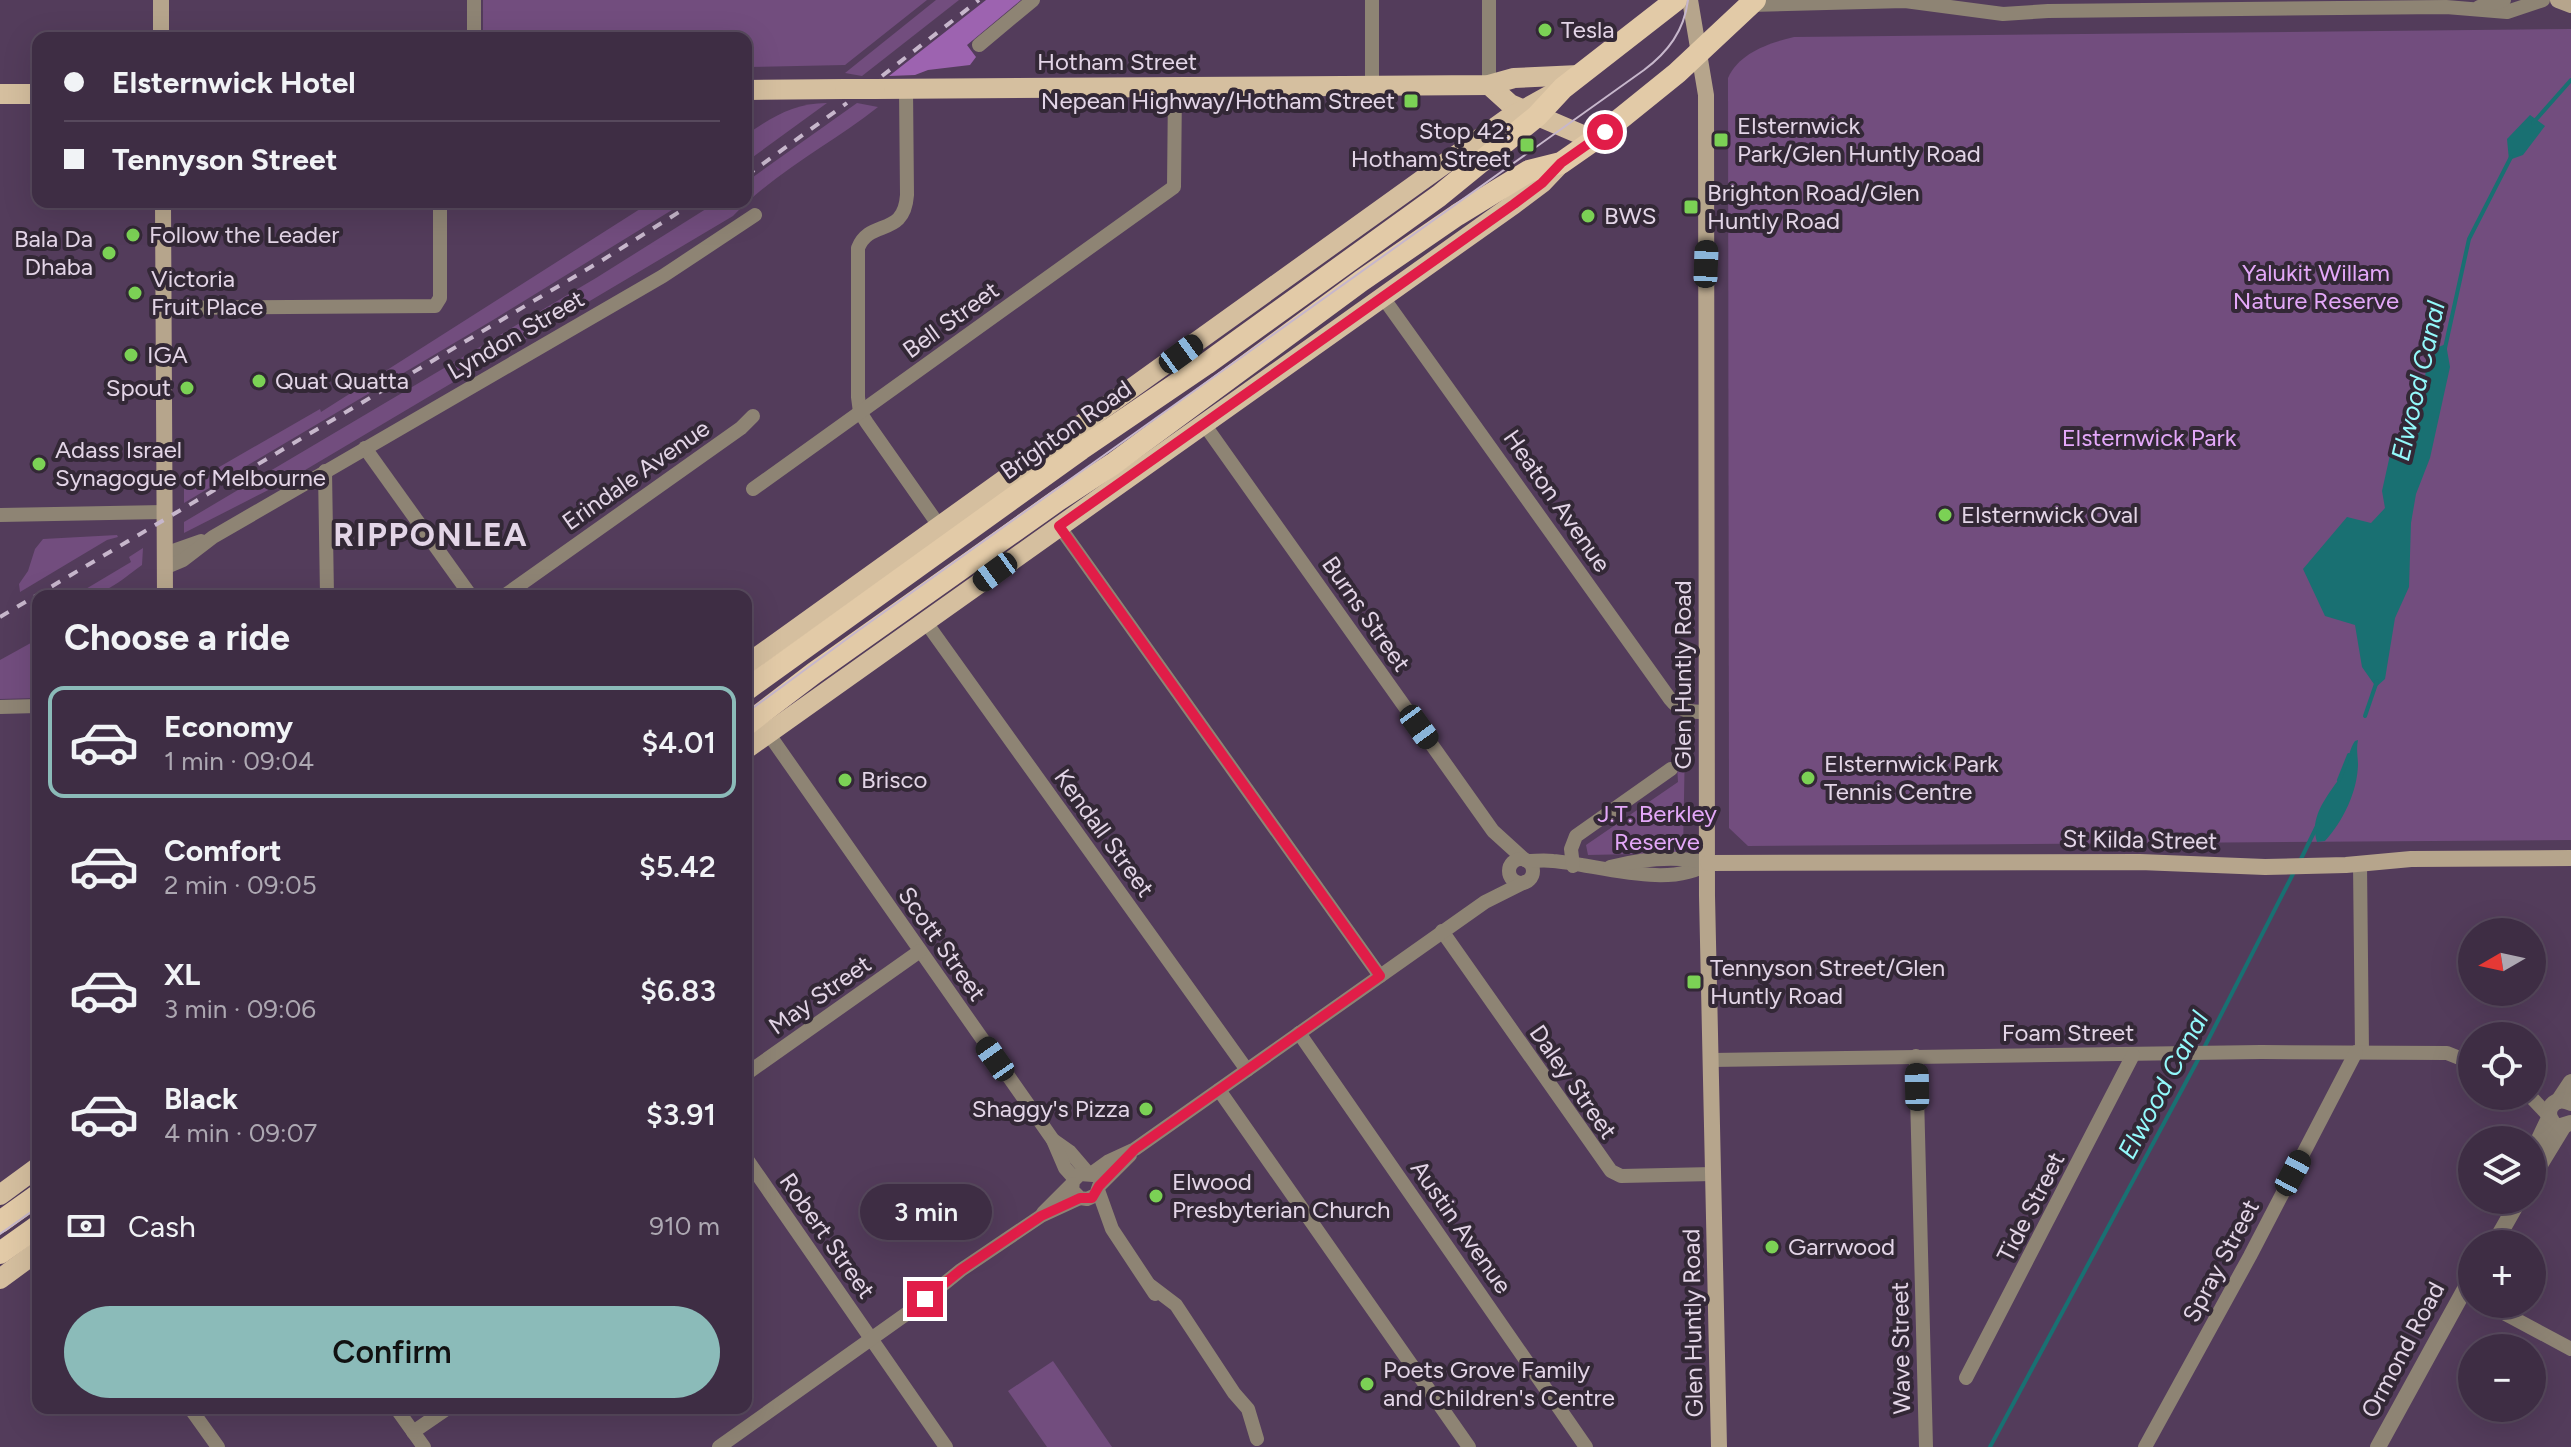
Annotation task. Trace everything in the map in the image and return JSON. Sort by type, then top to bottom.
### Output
[{"type":"highway","name":"Brighton Road","points":[[752,686],[1439,196],[1529,112],[1676,0]]},
{"type":"highway","points":[[752,721],[860,640],[1122,457],[1474,203],[1529,171],[1561,163],[1594,140],[1752,3]]},
{"type":"highway","points":[[1245,335],[1259,356]]},
{"type":"highway","points":[[846,619],[860,640]]},
{"type":"highway","points":[[0,1222],[32,1199]]},
{"type":"highway","points":[[0,1253],[32,1230]]},
{"type":"main road","points":[[161,0],[161,32]]},
{"type":"main road","name":"Glen Huntly Road","points":[[1690,0],[1706,95],[1708,190],[1708,863],[1719,1447]]},
{"type":"main road","name":"Hotham Street","points":[[752,90],[1489,85],[1514,78],[1571,82]]},
{"type":"main road","points":[[1489,85],[1502,99],[1594,140]]},
{"type":"main road","points":[[0,94],[32,94]]},
{"type":"main road","name":"Brighton Road","points":[[752,661],[1529,112]]},
{"type":"main road","points":[[752,745],[1536,187],[1561,163]]},
{"type":"main road","points":[[163,208],[165,590]]},
{"type":"main road","points":[[1243,395],[1262,361],[1259,356]]},
{"type":"main road","points":[[1106,408],[1142,408]]},
{"type":"main road","points":[[972,561],[1018,555]]},
{"type":"main road","points":[[846,619],[863,581]]},
{"type":"main road","points":[[832,687],[860,640]]},
{"type":"main road","name":"St Kilda Street","points":[[1708,863],[2140,862],[2265,867],[2411,859],[2571,858]]},
{"type":"main road","points":[[0,1195],[32,1171]]},
{"type":"main road","points":[[0,1279],[32,1255]]},
{"type":"street","points":[[474,0],[474,32]]},
{"type":"street","points":[[979,45],[1033,0]]},
{"type":"street","points":[[1372,0],[1372,86]]},
{"type":"street","points":[[1489,0],[1489,85]]},
{"type":"street","points":[[2466,10],[2504,0]]},
{"type":"street","points":[[1752,3],[1905,1],[2003,14],[2048,6],[2200,4],[2446,7],[2507,12],[2543,0]]},
{"type":"street","name":"Bell Street","points":[[753,489],[1174,187],[1175,87]]},
{"type":"street","points":[[906,89],[905,207],[895,223],[865,236],[857,252],[857,389],[860,412],[940,527]]},
{"type":"street","points":[[163,308],[435,306],[440,298],[440,208]]},
{"type":"street","name":"Lyndon Street","points":[[164,561],[213,537],[663,276],[755,215]]},
{"type":"street","name":"Heaton Avenue","points":[[1382,296],[1670,699],[1682,710],[1707,712]]},
{"type":"street","name":"Erindale Avenue","points":[[512,590],[741,428],[753,416]]},
{"type":"street","name":"Burns Street","points":[[1204,424],[1493,831],[1526,861]]},
{"type":"street","points":[[365,448],[467,590]]},
{"type":"street","points":[[325,471],[327,590]]},
{"type":"street","points":[[0,515],[164,512]]},
{"type":"street","points":[[1059,526],[1380,976]]},
{"type":"street","name":"Kendall Street","points":[[925,621],[1247,1070]]},
{"type":"street","points":[[0,707],[32,706]]},
{"type":"street","name":"Scott Street","points":[[768,733],[1053,1140],[1070,1152],[1087,1181]]},
{"type":"street","points":[[1573,866],[1571,846],[1576,836],[1671,769]]},
{"type":"street","name":"Burns Street","points":[[1493,831],[1509,871]]},
{"type":"street","points":[[1526,861],[1533,868],[1528,880]]},
{"type":"street","points":[[1485,902],[1513,862],[1555,861],[1573,866]]},
{"type":"street","name":"St Kilda Street","points":[[1573,866],[1637,874],[1688,873],[1708,863]]},
{"type":"street","name":"Spray Street","points":[[2145,1447],[2359,1052],[2360,864]]},
{"type":"street","points":[[1041,1216],[1057,1197],[1087,1181],[1109,1161],[1135,1149],[1485,902],[1544,869],[1573,866]]},
{"type":"street","points":[[1509,871],[1516,882],[1528,880]]},
{"type":"street","name":"Daley Street","points":[[1442,931],[1611,1171],[1621,1176],[1713,1174]]},
{"type":"street","name":"May Street","points":[[752,1070],[920,951]]},
{"type":"street","name":"Austin Avenue","points":[[1299,1033],[1586,1447]]},
{"type":"street","name":"Foam Street","points":[[1711,1060],[2359,1052],[2450,1053],[2458,1057]]},
{"type":"street","name":"Tide Street","points":[[1966,1378],[2133,1055]]},
{"type":"street","name":"Wave Street","points":[[1916,1056],[1926,1447]]},
{"type":"street","points":[[2546,1149],[2562,1116],[2571,1082]]},
{"type":"street","points":[[1219,1090],[1469,1447]]},
{"type":"street","points":[[2546,1136],[2562,1116]]},
{"type":"street","name":"Robert Street","points":[[752,1167],[946,1447]]},
{"type":"street","points":[[719,1447],[872,1339],[961,1270],[1041,1216],[1081,1199],[1092,1198],[1087,1181]]},
{"type":"street","points":[[1087,1181],[1112,1229],[1159,1302],[1184,1320],[1248,1409],[1260,1443]]},
{"type":"street","points":[[1081,1199],[1112,1229]]},
{"type":"street","name":"Ormond Road","points":[[2378,1447],[2458,1309]]},
{"type":"street","points":[[2513,1318],[2571,1349]]},
{"type":"street","points":[[194,1414],[218,1447]]},
{"type":"street","points":[[400,1414],[424,1447]]},
{"type":"street","points":[[413,1432],[439,1414]]},
{"type":"green space","points":[[483,0],[927,0],[845,65],[752,67],[752,32],[483,32]]},
{"type":"green space","points":[[936,0],[959,0],[862,76],[845,73]]},
{"type":"green space","name":"Elsternwick Park","points":[[2571,29],[2571,840],[1748,846],[1729,828],[1728,78],[1739,62],[1765,46],[1794,37]]},
{"type":"green space","points":[[827,103],[752,158],[752,131],[784,112]]},
{"type":"green space","points":[[857,103],[878,107],[752,198],[752,178]]},
{"type":"green space","points":[[642,208],[675,208],[184,503],[184,485],[202,475],[213,475],[214,470],[320,409],[321,412]]},
{"type":"green space","points":[[707,208],[741,208],[733,216],[290,479],[184,533],[184,522],[596,278]]},
{"type":"green space","points":[[117,535],[20,592],[19,584],[43,539]]},
{"type":"green space","points":[[143,548],[142,565],[118,583],[105,590],[84,590],[131,562],[129,557]]},
{"type":"green space","points":[[32,642],[32,698],[0,699],[0,660]]},
{"type":"green space","name":"J.T. Berkley Reserve","points":[[1685,743],[1683,853],[1588,855],[1586,845],[1678,782],[1676,748]]},
{"type":"green space","points":[[1053,1361],[1112,1447],[1047,1447],[1008,1391]]},
{"type":"shaded area","points":[[986,0],[1021,0],[967,45],[976,57],[970,65],[928,70],[915,75],[889,76]]},
{"type":"shaded area","points":[[2530,115],[2545,126],[2523,155],[2509,160],[2507,139]]},
{"type":"shaded area","points":[[2446,344],[2450,367],[2430,458],[2416,494],[2411,523],[2409,587],[2395,618],[2385,679],[2376,687],[2362,667],[2355,625],[2325,616],[2303,569],[2347,517],[2371,523],[2385,508],[2382,491],[2390,455],[2421,413],[2428,351]]},
{"type":"shaded area","points":[[2358,740],[2357,775],[2352,796],[2332,833],[2325,841],[2317,842],[2318,813],[2344,771],[2353,745]]},
{"type":"waterway","name":"Elwood Canal","points":[[2533,123],[2571,80]]},
{"type":"waterway","name":"Elwood Canal","points":[[2445,348],[2469,239],[2511,157]]},
{"type":"waterway","name":"Elwood Canal","points":[[2365,716],[2377,681]]},
{"type":"waterway","name":"Elwood Canal","points":[[2339,780],[2349,755]]},
{"type":"waterway","name":"Elwood Canal","points":[[2299,863],[2318,824]]},
{"type":"waterway","name":"Elwood Canal","points":[[2204,1048],[2295,870]]},
{"type":"waterway","name":"Elwood Canal","points":[[1990,1447],[2200,1056]]},
{"type":"tram line","points":[[752,709],[1644,70],[1674,40],[1688,0]]},
{"type":"tram line","points":[[0,1234],[32,1211]]},
{"type":"railway","points":[[882,76],[979,0]]},
{"type":"railway","points":[[752,172],[847,103]]},
{"type":"railway","points":[[46,590],[685,208]]},
{"type":"railway","points":[[0,617],[32,598]]},
{"type":"place","name":"Tesla","points":[[1545,30]]},
{"type":"place","name":"Nepean Highway/Hotham Street","points":[[1411,101]]},
{"type":"place","name":"Elsternwick Park/Glen Huntly Road","points":[[1721,140]]},
{"type":"place","name":"Stop 42: Hotham Street","points":[[1527,145]]},
{"type":"place","name":"Brighton Road/Glen Huntly Road","points":[[1691,207]]},
{"type":"place","name":"BWS","points":[[1588,216]]},
{"type":"place","name":"Follow the Leader","points":[[133,235]]},
{"type":"place","name":"Bala Da Dhaba","points":[[109,253]]},
{"type":"place","name":"Victoria Fruit Place","points":[[135,293]]},
{"type":"place","name":"IGA","points":[[131,355]]},
{"type":"place","name":"Quat Quatta","points":[[259,381]]},
{"type":"place","name":"Spout","points":[[187,388]]},
{"type":"place","name":"Adass Israel Synagogue of Melbourne","points":[[39,464]]},
{"type":"place","name":"Elsternwick Oval","points":[[1945,515]]},
{"type":"place","name":"Elsternwick Park Tennis Centre","points":[[1808,778]]},
{"type":"place","name":"Brisco","points":[[845,780]]},
{"type":"place","name":"Tennyson Street/Glen Huntly Road","points":[[1694,982]]},
{"type":"place","name":"Shaggy's Pizza","points":[[1146,1109]]},
{"type":"place","name":"Elwood Presbyterian Church","points":[[1156,1196]]},
{"type":"place","name":"Garrwood","points":[[1772,1247]]},
{"type":"place","name":"Poets Grove Family and Children's Centre","points":[[1367,1384]]},
{"type":"district","name":"RIPPONLEA","points":[[431,535]]},
{"type":"route","points":[[925,1299],[961,1270],[1041,1216],[1080,1198],[1092,1198],[1099,1186],[1135,1149],[1380,976],[1059,526],[1514,204],[1542,183],[1561,163],[1605,132]]},
{"type":"park label","name":"Yalukit Willam Nature Reserve","points":[[2316,287]]}]
